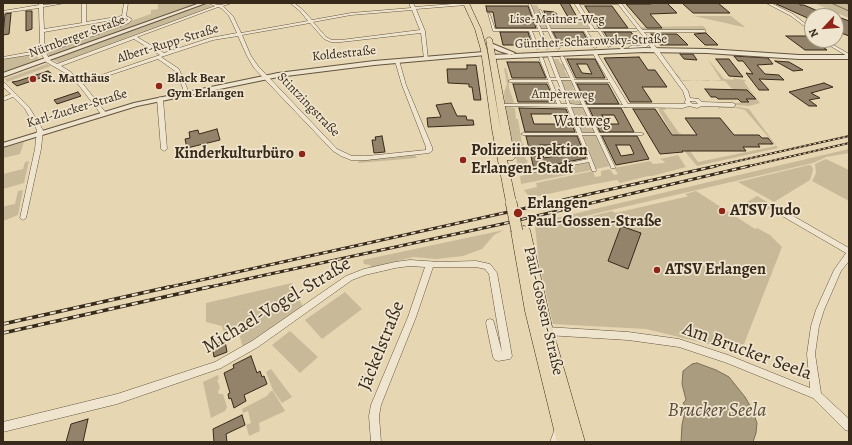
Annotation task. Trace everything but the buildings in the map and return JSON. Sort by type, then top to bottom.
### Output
[{"type":"main road","name":"Paul-Gossen-Straße","points":[[468,3],[491,45],[488,55],[501,133],[515,201],[531,305],[560,437]]},
{"type":"main road","name":"Paul-Gossen-Straße","points":[[481,29],[500,105],[501,133]]},
{"type":"main road","name":"Paul-Gossen-Straße","points":[[520,231],[577,442]]},
{"type":"street","points":[[3,12],[41,4],[63,3]]},
{"type":"street","points":[[84,3],[84,23]]},
{"type":"street","points":[[124,17],[126,3]]},
{"type":"street","name":"Nürnberger Straße","points":[[3,75],[204,3]]},
{"type":"street","name":"Stintzingstraße","points":[[210,3],[228,11],[232,16],[252,62],[335,150],[343,155],[363,159],[428,151],[429,147],[404,85],[397,61]]},
{"type":"street","points":[[57,66],[218,6],[230,3]]},
{"type":"street","points":[[293,4],[301,3]]},
{"type":"street","points":[[411,3],[423,31],[426,59]]},
{"type":"street","name":"Albert-Rupp-Straße","points":[[80,84],[203,42],[240,34],[366,12],[468,3]]},
{"type":"street","points":[[529,3],[547,48]]},
{"type":"street","points":[[576,3],[594,30]]},
{"type":"street","points":[[576,3],[619,3],[655,49],[685,91],[689,102]]},
{"type":"street","points":[[768,3],[792,15],[804,25]]},
{"type":"street","points":[[41,4],[42,45],[50,49]]},
{"type":"street","points":[[293,4],[311,21],[325,38],[336,41],[423,31]]},
{"type":"street","points":[[540,10],[558,48]]},
{"type":"street","name":"Lise-Meitner-Weg","points":[[489,14],[494,30],[636,30]]},
{"type":"street","points":[[534,16],[542,16]]},
{"type":"street","points":[[3,58],[44,51],[128,22],[130,19],[124,17],[41,31]]},
{"type":"street","points":[[530,30],[537,48]]},
{"type":"street","points":[[585,30],[626,106],[683,106],[689,102],[733,106]]},
{"type":"street","points":[[599,30],[609,46]]},
{"type":"street","points":[[642,30],[705,31]]},
{"type":"street","points":[[134,37],[161,56],[177,70],[186,93]]},
{"type":"street","points":[[591,40],[605,40]]},
{"type":"street","points":[[631,47],[646,46],[648,40]]},
{"type":"street","name":"Günther-Scharowsky-Straße","points":[[491,45],[512,53]]},
{"type":"street","name":"Günther-Scharowsky-Straße","points":[[488,55],[631,47],[655,49]]},
{"type":"street","points":[[835,48],[849,57]]},
{"type":"street","name":"Günther-Scharowsky-Straße","points":[[488,55],[594,49],[655,49],[698,50],[804,57],[849,57]]},
{"type":"street","points":[[44,51],[48,60],[70,74],[80,84],[103,113]]},
{"type":"street","name":"Koldestraße","points":[[266,77],[316,69],[397,61],[488,55]]},
{"type":"street","points":[[550,57],[594,170]]},
{"type":"street","points":[[562,57],[574,80],[613,167]]},
{"type":"street","points":[[541,58],[559,105]]},
{"type":"street","name":"Karl-Zucker-Straße","points":[[3,145],[103,113],[186,93],[266,77]]},
{"type":"street","points":[[510,81],[558,79],[612,81]]},
{"type":"street","points":[[3,84],[27,108],[41,133],[23,218]]},
{"type":"street","points":[[685,91],[699,102]]},
{"type":"street","points":[[3,99],[14,95]]},
{"type":"street","points":[[160,99],[164,150]]},
{"type":"street","name":"Ampèreweg","points":[[500,105],[626,106]]},
{"type":"street","name":"Wattweg","points":[[523,134],[642,134]]},
{"type":"street","points":[[531,172],[590,160]]},
{"type":"street","points":[[779,211],[849,251]]},
{"type":"street","points":[[849,255],[838,270],[820,310],[815,326],[811,354],[816,395],[849,426]]},
{"type":"street","name":"Michael-Vogel-Straße","points":[[3,427],[90,407],[195,374],[227,360],[255,344],[355,275],[395,265],[410,263],[430,265],[480,264],[490,269],[493,273],[499,302],[507,356],[498,357],[490,322]]},
{"type":"street","name":"Jäckelstraße","points":[[376,442],[374,416],[376,405],[412,317],[430,265]]},
{"type":"street","name":"Am Brucker Seela","points":[[546,331],[628,336],[679,343],[728,359],[816,395]]},
{"type":"shaded area","points":[[158,3],[200,3],[51,57],[46,52],[47,50],[151,14],[151,10],[158,9]]},
{"type":"shaded area","points":[[814,3],[845,3],[849,5],[849,18],[844,16],[844,8],[826,8]]},
{"type":"shaded area","points":[[208,4],[213,7],[60,64],[52,59],[202,5]]},
{"type":"shaded area","points":[[531,5],[537,5],[548,29],[541,29]]},
{"type":"shaded area","points":[[559,16],[573,18],[568,21],[583,19],[589,29],[551,29],[549,23],[559,23]]},
{"type":"shaded area","points":[[694,16],[731,16],[745,27],[743,27]]},
{"type":"shaded area","points":[[703,26],[707,30],[643,30],[641,27]]},
{"type":"shaded area","points":[[38,53],[38,60],[3,72],[3,59]]},
{"type":"shaded area","points":[[707,58],[724,79],[734,80],[733,78],[745,80],[746,81],[744,82],[760,103],[749,106],[723,104],[748,102],[746,99],[756,99],[733,90],[725,81],[709,80],[721,80]]},
{"type":"shaded area","points":[[552,59],[558,59],[560,63],[566,65],[568,70],[564,70],[569,79],[560,79]]},
{"type":"shaded area","points":[[47,64],[51,66],[7,82],[5,79]]},
{"type":"shaded area","points":[[504,68],[506,68],[509,88],[514,102],[512,104],[505,104],[504,93],[507,84]]},
{"type":"shaded area","points":[[675,74],[677,74],[682,80],[695,80],[683,81]]},
{"type":"shaded area","points":[[560,80],[569,80],[574,84],[576,89],[572,86],[576,94],[579,95],[583,105],[570,105]]},
{"type":"shaded area","points":[[505,106],[515,108],[516,119],[518,119],[522,143],[524,144],[526,153],[524,153],[526,160],[528,160],[527,162],[530,169],[519,172]]},
{"type":"shaded area","points":[[571,106],[584,106],[596,133],[582,133]]},
{"type":"shaded area","points":[[659,107],[664,107],[666,110],[663,110],[679,133],[683,134],[678,134],[698,162],[776,146],[745,110],[737,108],[720,109],[717,107],[739,107],[749,109],[778,148],[697,166],[686,153],[674,134],[672,134],[658,109],[660,109]]},
{"type":"shaded area","points":[[583,135],[597,135],[610,166],[596,169]]},
{"type":"shaded area","points":[[24,142],[20,154],[3,158],[3,148]]},
{"type":"shaded area","points":[[849,149],[849,153],[826,157],[813,163],[555,223],[535,223]]},
{"type":"shaded area","points":[[415,155],[417,158],[358,163],[359,161]]},
{"type":"shaded area","points":[[678,155],[686,167],[652,176],[620,183],[617,180],[589,185],[530,198],[524,190],[537,187],[536,183],[593,171],[595,177],[601,176],[601,171],[610,169],[614,175],[618,174],[614,168],[650,161],[653,164],[664,163],[665,162],[660,159]]},
{"type":"shaded area","points":[[826,159],[849,170],[849,201],[812,181],[816,173],[815,164]]},
{"type":"shaded area","points":[[29,161],[24,183],[3,189],[3,174],[23,169],[25,162]]},
{"type":"shaded area","points":[[590,162],[592,170],[521,184],[520,176]]},
{"type":"shaded area","points":[[809,165],[812,166],[813,170],[810,180],[774,202],[738,182]]},
{"type":"shaded area","points":[[23,190],[18,215],[3,221],[3,209],[5,206],[15,204],[18,191]]},
{"type":"shaded area","name":"ATSV Erlangen","points":[[696,191],[755,229],[757,228],[770,235],[782,247],[744,344],[736,345],[734,350],[725,345],[712,345],[646,329],[553,324],[539,263],[535,226],[555,225],[612,211],[615,213],[685,197],[688,196],[685,194]]},
{"type":"shaded area","points":[[757,196],[774,206],[766,211],[763,209],[761,210],[747,202]]},
{"type":"shaded area","points":[[747,204],[758,211],[748,217],[736,210]]},
{"type":"shaded area","points":[[504,230],[494,235],[482,249],[463,256],[436,259],[413,257],[371,268],[370,265],[364,264],[363,260]]},
{"type":"shaded area","points":[[292,283],[303,307],[243,349],[238,329],[224,334],[222,326],[206,322],[206,303]]},
{"type":"shaded area","points":[[345,292],[362,309],[322,339],[305,320]]},
{"type":"shaded area","points":[[290,331],[318,357],[300,373],[272,345]]},
{"type":"shaded area","points":[[271,369],[292,397],[282,403],[273,390],[266,372]]},
{"type":"shaded area","points":[[218,375],[219,379],[217,380],[220,387],[218,392],[219,394],[223,394],[227,407],[225,411],[211,418],[203,382]]},
{"type":"shaded area","points":[[271,391],[273,391],[285,411],[259,423],[260,431],[249,436],[246,425],[251,423],[248,411],[243,413],[242,409],[267,396]]},
{"type":"water","name":"Brucker Seela","points":[[697,363],[716,370],[729,377],[745,397],[752,409],[757,423],[753,442],[681,442],[682,425],[686,407],[683,403],[686,400],[682,384],[683,371],[692,364]]},
{"type":"waterway","points":[[831,3],[849,11]]},
{"type":"railway","points":[[711,167],[849,136]]},
{"type":"railway","points":[[745,167],[849,143]]},
{"type":"railway","points":[[165,288],[716,166]]},
{"type":"railway","points":[[205,288],[502,224],[749,166]]},
{"type":"railway","points":[[3,324],[169,287]]},
{"type":"railway","points":[[3,333],[209,287]]},
{"type":"place","name":"St. Matthäus","points":[[33,79]]},
{"type":"place","name":"Black Bear Gym Erlangen","points":[[159,86]]},
{"type":"place","name":"Kinderkulturbüro","points":[[302,154]]},
{"type":"place","name":"Polizeiinspektion Erlangen-Stadt","points":[[463,160]]},
{"type":"place","name":"ATSV Judo","points":[[722,211]]},
{"type":"place","name":"Erlangen Paul-Gossen-Straße","points":[[518,213]]},
{"type":"place","name":"ATSV Erlangen","points":[[657,270]]}]
